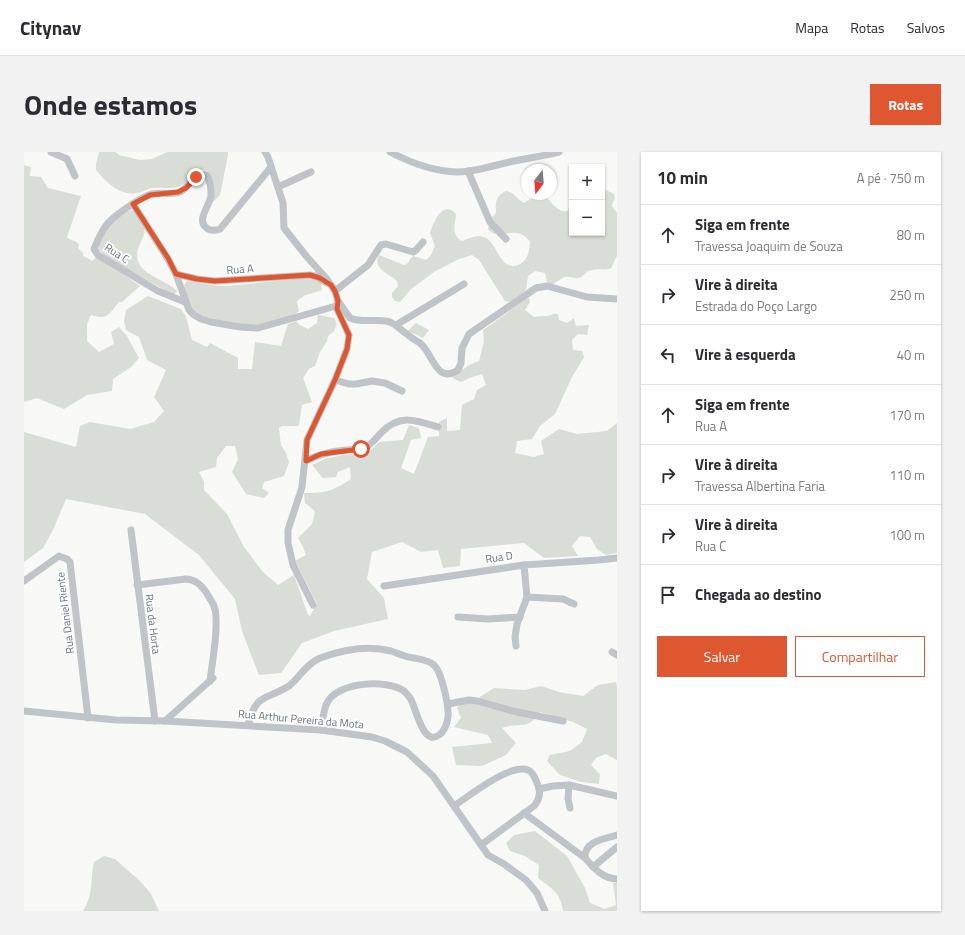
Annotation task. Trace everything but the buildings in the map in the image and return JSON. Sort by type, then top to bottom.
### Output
[{"type":"street","points":[[51,152],[70,161],[75,176]]},
{"type":"street","points":[[266,152],[283,203],[284,228],[333,288],[337,304],[349,335],[347,349],[335,380],[307,440],[306,461],[302,487],[290,524],[288,543],[292,565],[313,605]]},
{"type":"street","points":[[390,152],[404,160],[459,172],[559,152]]},
{"type":"street","name":"Rua C","points":[[185,302],[158,291],[98,255],[94,249],[105,226],[133,204],[150,195],[178,192],[186,188],[198,175],[202,174],[209,178],[211,196],[202,221],[204,226],[209,230],[215,231],[220,229],[271,167]]},
{"type":"street","points":[[468,171],[490,222],[506,239]]},
{"type":"street","points":[[278,188],[311,172]]},
{"type":"street","points":[[133,204],[168,258],[176,274],[189,310],[201,319],[249,328],[273,324],[337,304]]},
{"type":"street","points":[[333,288],[368,265],[382,245],[386,244],[413,252],[423,242]]},
{"type":"street","name":"Rua A","points":[[176,274],[197,279],[215,281],[306,275],[314,276],[333,288]]},
{"type":"street","points":[[396,325],[464,284]]},
{"type":"street","points":[[337,304],[350,318],[359,320],[387,321],[396,325],[424,347],[438,370],[444,374],[448,374],[458,370],[461,363],[462,348],[469,334],[536,288],[547,286],[587,297],[617,299]]},
{"type":"street","points":[[335,380],[349,384],[379,382],[385,383],[402,391]]},
{"type":"street","points":[[306,461],[321,454],[366,448],[388,426],[406,419],[417,420],[438,427]]},
{"type":"street","name":"Rua da Horta","points":[[131,530],[155,722]]},
{"type":"street","name":"Rua Daniel Riente","points":[[24,581],[59,556],[70,562],[88,718]]},
{"type":"street","name":"Rua D","points":[[384,586],[524,565],[617,558]]},
{"type":"street","points":[[516,646],[515,637],[527,597],[524,565]]},
{"type":"street","points":[[137,585],[192,579],[204,589],[214,604],[216,612],[212,679],[165,721]]},
{"type":"street","points":[[527,597],[563,599],[574,604]]},
{"type":"street","points":[[458,617],[488,619],[520,617]]},
{"type":"street","points":[[248,725],[251,712],[257,703],[267,696],[291,684],[310,664],[319,658],[362,649],[390,651],[434,664],[441,678],[448,704],[448,716],[444,730],[438,736],[431,737],[424,733],[410,698],[400,689],[385,684],[367,684],[351,687],[334,695],[329,699],[325,706],[321,730]]},
{"type":"street","points":[[448,704],[469,700],[477,701],[517,712],[563,721]]},
{"type":"street","name":"Rua Arthur Pereira da Mota","points":[[24,711],[88,718],[248,725],[321,730],[372,737],[399,747],[413,757],[432,776],[488,855],[504,864],[526,880],[537,893],[545,911]]},
{"type":"street","points":[[454,806],[497,776],[519,770],[527,770],[531,772],[539,789],[540,794],[538,801],[481,845]]},
{"type":"street","points":[[539,789],[569,785],[617,796]]},
{"type":"street","points":[[569,785],[568,799],[570,808]]},
{"type":"street","points":[[524,813],[540,827],[585,858],[593,867],[613,879],[617,873]]},
{"type":"street","points":[[585,858],[585,850],[591,844],[617,835]]},
{"type":"street","points":[[593,867],[617,847]]},
{"type":"shaded area","points":[[99,152],[116,152],[119,155],[140,160],[152,159],[167,152],[228,152],[228,155],[220,195],[214,201],[212,200],[209,174],[205,170],[198,172],[179,187],[152,188],[139,193],[125,192],[114,188],[96,170]]},
{"type":"shaded area","points":[[24,165],[31,167],[30,176],[41,177],[48,188],[81,196],[67,237],[79,244],[78,248],[83,253],[83,256],[93,261],[97,255],[140,286],[122,302],[119,302],[110,313],[104,317],[91,315],[87,324],[87,341],[99,352],[114,344],[111,332],[119,327],[127,336],[139,358],[131,367],[113,379],[112,391],[87,395],[64,409],[37,398],[24,402]]},
{"type":"shaded area","points":[[605,190],[614,194],[615,198],[612,206],[617,213],[617,256],[611,268],[590,270],[579,278],[565,277],[551,285],[547,282],[545,273],[535,271],[528,276],[526,289],[524,292],[510,302],[505,301],[479,260],[472,255],[459,259],[434,272],[411,289],[400,302],[395,301],[392,297],[392,293],[398,286],[397,281],[382,270],[378,264],[377,260],[379,255],[404,265],[408,263],[413,256],[426,260],[431,255],[435,246],[430,233],[431,229],[439,214],[447,209],[456,214],[454,229],[456,236],[459,239],[462,241],[477,236],[486,238],[490,241],[500,257],[508,265],[514,266],[523,262],[527,257],[530,242],[525,236],[520,234],[497,234],[492,233],[488,229],[489,220],[496,213],[496,203],[498,197],[506,191],[524,203],[529,200],[549,200],[560,210],[567,211],[569,209],[569,236],[605,236]]},
{"type":"shaded area","points":[[130,210],[142,219],[145,230],[137,253],[140,266],[150,274],[173,287],[177,291],[174,295],[109,259],[99,250],[98,243],[107,225]]},
{"type":"shaded area","points":[[305,278],[316,279],[321,283],[322,290],[305,295],[300,299],[297,302],[299,311],[295,314],[268,324],[246,325],[203,317],[193,312],[184,285],[187,281],[218,286],[229,286]]},
{"type":"shaded area","points":[[148,296],[181,309],[186,317],[192,340],[207,347],[210,343],[238,358],[238,369],[252,369],[255,342],[281,346],[288,324],[296,321],[308,329],[317,323],[318,315],[334,318],[337,324],[334,331],[328,336],[315,366],[309,369],[303,378],[312,402],[302,405],[298,426],[282,426],[279,428],[281,445],[289,462],[284,476],[264,482],[262,488],[269,493],[264,498],[246,494],[232,472],[238,459],[235,446],[226,446],[217,458],[216,467],[199,472],[204,482],[204,490],[227,514],[244,547],[263,572],[278,585],[294,575],[308,615],[310,616],[317,604],[295,561],[306,555],[298,538],[312,524],[315,511],[305,503],[304,493],[329,490],[351,479],[350,467],[338,472],[336,477],[323,478],[312,465],[325,459],[344,455],[368,453],[379,442],[403,440],[409,425],[419,428],[421,438],[411,440],[401,468],[414,474],[428,437],[439,436],[439,422],[447,418],[447,431],[460,430],[462,405],[474,399],[477,390],[486,385],[482,374],[461,382],[452,378],[469,365],[479,361],[484,341],[483,330],[529,297],[530,302],[525,310],[534,317],[558,314],[559,320],[567,323],[574,318],[576,326],[589,325],[587,335],[578,334],[572,340],[573,350],[582,351],[584,357],[572,377],[555,414],[540,426],[532,439],[517,441],[515,453],[534,457],[544,454],[541,441],[559,429],[577,434],[607,431],[617,423],[617,553],[606,555],[597,549],[590,537],[580,536],[572,546],[578,556],[544,558],[524,543],[461,549],[460,566],[443,568],[438,550],[421,552],[402,542],[372,552],[367,579],[384,598],[388,619],[334,631],[302,643],[281,673],[259,675],[242,631],[235,599],[199,555],[145,514],[66,499],[53,530],[43,548],[24,562],[24,432],[76,447],[80,426],[90,422],[130,429],[154,422],[164,411],[154,397],[166,370],[147,360],[139,337],[126,330],[124,321],[126,310]]},
{"type":"shaded area","points":[[416,323],[429,330],[423,338],[408,331]]},
{"type":"shaded area","points":[[616,682],[617,760],[606,754],[596,758],[591,765],[600,774],[599,784],[581,782],[560,775],[547,761],[550,755],[570,751],[582,742],[587,729],[573,722],[540,712],[534,720],[528,724],[502,728],[516,743],[506,755],[482,766],[456,765],[452,747],[492,743],[488,735],[454,727],[461,718],[457,708],[460,703],[475,700],[494,688],[525,690],[541,686],[559,692],[583,696],[598,685]]},
{"type":"shaded area","points":[[535,831],[567,856],[585,888],[590,903],[605,909],[616,905],[613,883],[617,883],[617,911],[563,911],[558,895],[538,878],[539,865],[525,856],[510,851],[506,843],[514,835]]},
{"type":"shaded area","points":[[104,856],[115,859],[140,881],[151,894],[159,911],[83,911],[89,899],[94,862]]},
{"type":"route","points":[[196,177],[186,188],[178,192],[150,195],[133,204],[168,258],[176,274],[197,279],[215,281],[310,275],[320,278],[331,285],[335,291],[338,301],[336,306],[337,309],[349,335],[349,343],[335,380],[307,440],[306,461],[321,454],[361,449]]}]
